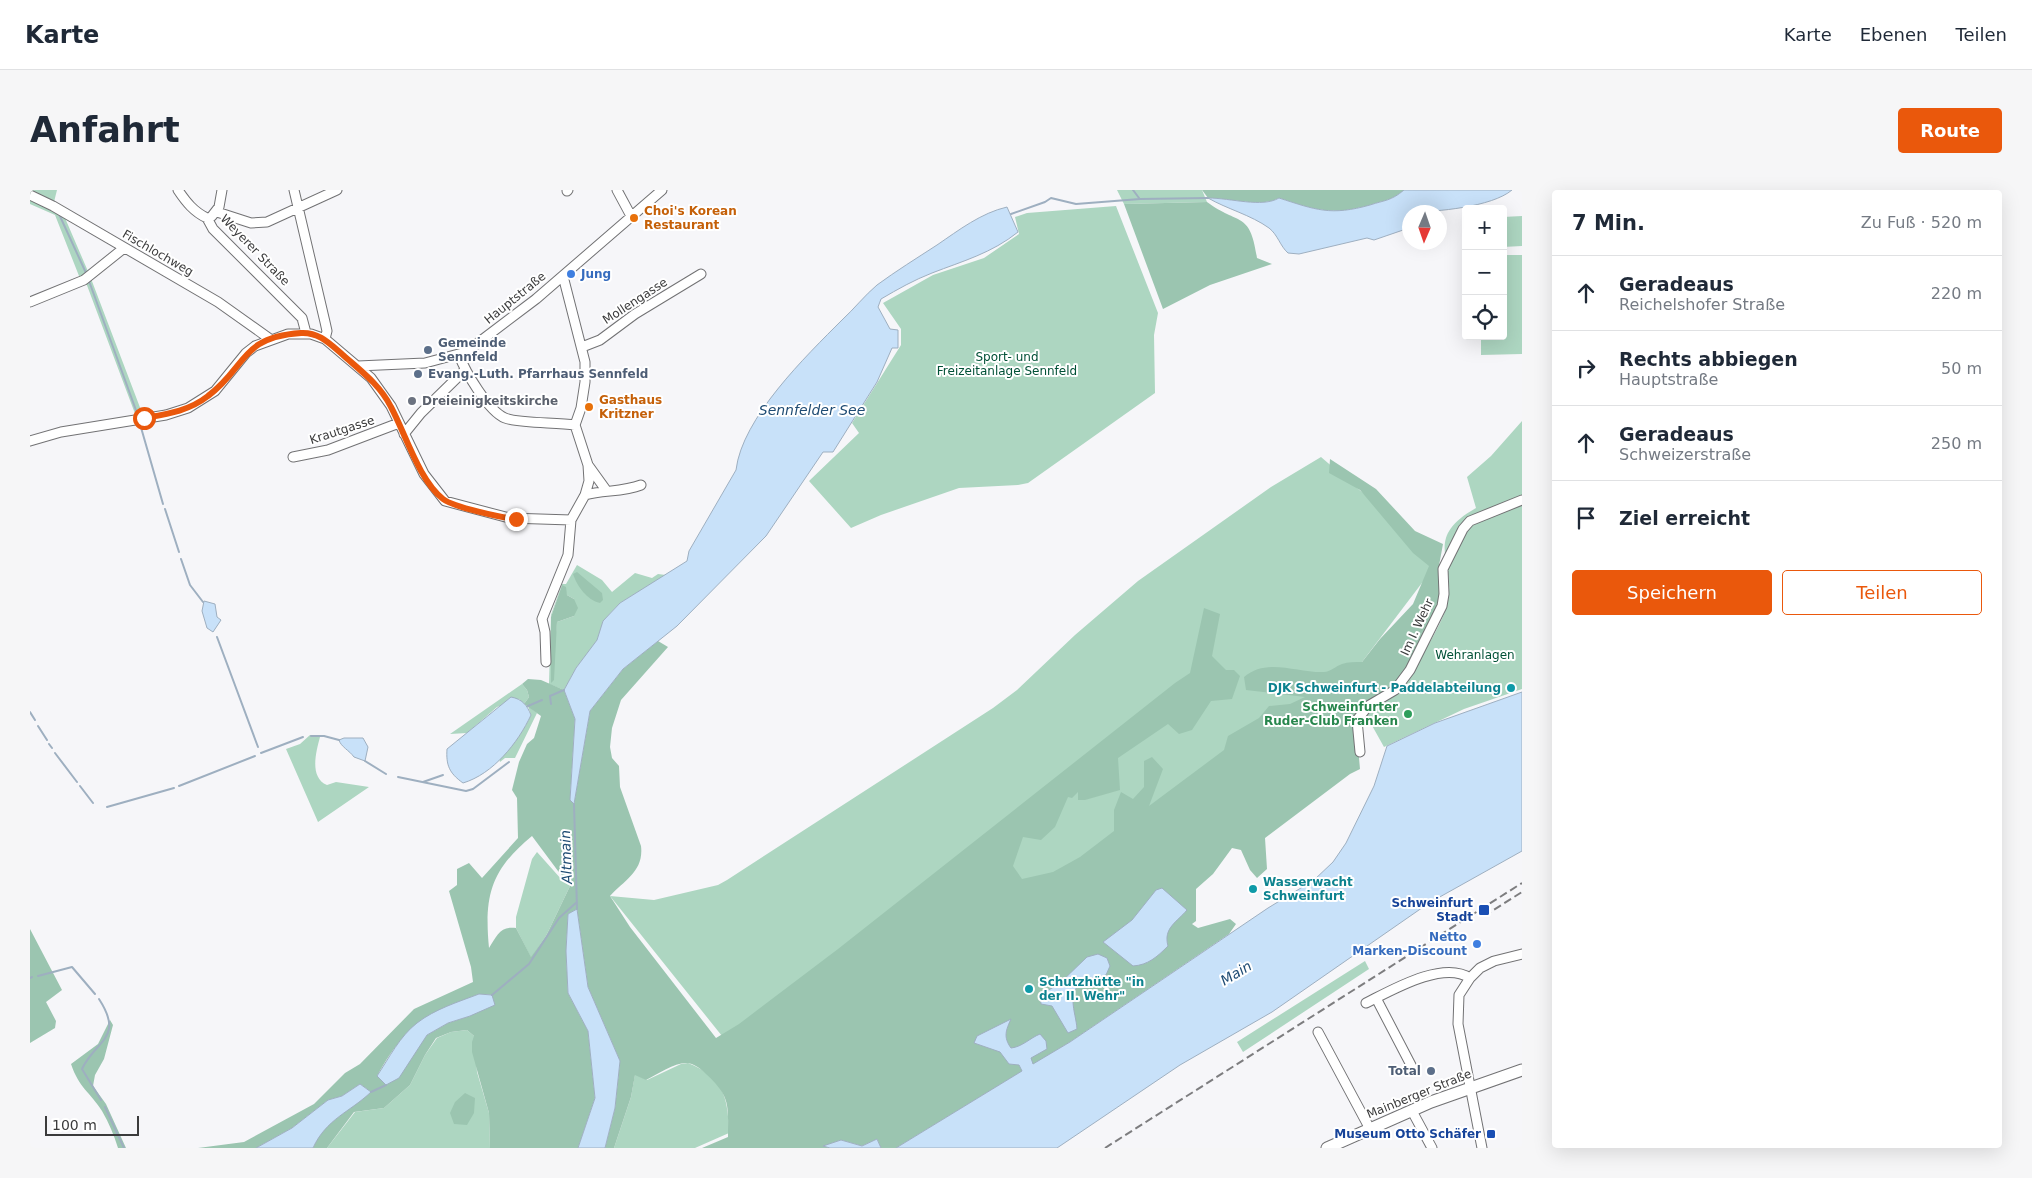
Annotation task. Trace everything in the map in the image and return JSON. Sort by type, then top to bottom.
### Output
[{"type":"main road","name":"Mainberger Straße","points":[[1327,1148],[1471,1087],[1522,1070]]},
{"type":"street","name":"Weyerer Straße","points":[[178,190],[187,204],[199,214],[209,216],[213,229],[302,318],[306,333]]},
{"type":"street","points":[[222,190],[209,216],[259,223],[267,222],[337,190]]},
{"type":"street","points":[[294,190],[327,331],[325,339]]},
{"type":"street","points":[[617,190],[631,216]]},
{"type":"street","name":"Hauptstraße","points":[[358,366],[426,363],[459,355],[500,328],[662,190]]},
{"type":"street","name":"Fischlochweg","points":[[30,195],[53,206],[218,302],[270,340]]},
{"type":"street","points":[[30,302],[84,280],[124,248]]},
{"type":"street","name":"Mollengasse","points":[[582,347],[600,340],[635,314],[701,274]]},
{"type":"street","points":[[546,662],[545,632],[542,619],[568,555],[571,520],[585,496],[589,481],[588,465],[575,425],[581,408],[585,382],[582,347],[563,276]]},
{"type":"street","points":[[30,440],[61,432],[166,415],[188,408],[215,391],[246,353],[270,340],[288,334],[306,333],[325,339],[371,378],[391,406],[424,474],[445,501],[509,518],[571,520]]},
{"type":"street","points":[[459,355],[465,370],[492,407],[505,418],[575,425]]},
{"type":"street","points":[[404,434],[421,413],[465,370]]},
{"type":"street","name":"Krautgasse","points":[[293,457],[328,450],[399,423]]},
{"type":"street","points":[[588,465],[606,490]]},
{"type":"street","points":[[585,496],[606,490],[625,490],[641,485]]},
{"type":"street","name":"Im I. Wehr","points":[[1360,752],[1358,720],[1368,706],[1395,690],[1410,670],[1442,606],[1444,594],[1443,568],[1463,529],[1470,521],[1522,500]]},
{"type":"street","points":[[1482,1148],[1457,1017],[1460,995],[1470,978],[1487,964],[1522,954]]},
{"type":"street","points":[[1366,1002],[1400,985],[1445,973],[1455,971],[1470,978]]},
{"type":"street","points":[[1376,998],[1412,1067]]},
{"type":"street","points":[[1318,1032],[1370,1129]]},
{"type":"street","points":[[1412,1111],[1432,1148]]},
{"type":"green space","points":[[30,190],[57,190],[53,206],[62,211],[90,276],[144,418],[137,419],[85,280],[81,281],[55,215],[30,204]]},
{"type":"green space","points":[[1117,190],[1202,190],[1207,202],[1124,204]]},
{"type":"green space","points":[[1202,190],[1404,190],[1384,201],[1334,211],[1303,206],[1279,198],[1272,201],[1255,202],[1208,198]]},
{"type":"green space","points":[[1207,202],[1247,226],[1251,232],[1257,258],[1272,264],[1210,285],[1163,309],[1124,204]]},
{"type":"green space","name":"Sport- und Freizeitanlage Sennfeld","points":[[1116,206],[1158,313],[1154,335],[1155,393],[1028,483],[959,488],[881,515],[851,528],[809,481],[859,433],[852,423],[901,345],[901,329],[883,303],[933,275],[984,258],[1019,234],[1015,217],[1027,213]]},
{"type":"green space","points":[[1522,216],[1522,246],[1507,247],[1507,217]]},
{"type":"green space","points":[[1507,255],[1522,255],[1522,354],[1481,355],[1481,340],[1507,340]]},
{"type":"green space","name":"Wehranlagen","points":[[1522,421],[1522,689],[1464,709],[1384,747],[1365,713],[1391,697],[1398,690],[1437,630],[1446,609],[1449,593],[1445,542],[1449,531],[1459,520],[1476,508],[1467,477],[1491,456]]},
{"type":"green space","points":[[1321,457],[1384,511],[1434,567],[1362,662],[1241,785],[722,1036],[610,896],[654,900],[718,885],[727,880],[993,708],[1017,690],[1075,635],[1138,581],[1271,487]]},
{"type":"green space","points":[[1330,459],[1376,489],[1415,531],[1443,544],[1438,571],[1444,581],[1444,594],[1401,683],[1361,713],[1357,735],[1360,769],[1350,774],[1265,838],[1267,869],[1257,878],[1250,870],[1241,850],[1232,848],[1213,874],[1196,889],[1196,921],[1192,924],[1198,928],[1230,919],[1236,924],[1229,934],[1070,1042],[896,1148],[881,1148],[877,1139],[862,1146],[841,1140],[824,1146],[830,1148],[702,1148],[728,1137],[728,1109],[720,1089],[700,1068],[689,1063],[681,1063],[646,1080],[635,1075],[631,1097],[614,1148],[605,1148],[615,1108],[620,1061],[588,987],[577,909],[568,914],[566,951],[568,993],[588,1031],[595,1098],[578,1148],[490,1148],[489,1113],[472,1052],[474,1036],[467,1030],[451,1032],[436,1038],[410,1085],[384,1108],[354,1112],[327,1148],[313,1148],[318,1138],[331,1123],[371,1092],[360,1084],[342,1096],[328,1100],[292,1128],[256,1148],[198,1148],[244,1142],[314,1104],[345,1073],[360,1064],[414,1009],[473,982],[471,967],[449,891],[457,885],[457,869],[469,863],[482,878],[518,838],[517,798],[512,790],[519,762],[527,744],[534,738],[541,716],[524,704],[529,697],[527,690],[522,684],[528,679],[541,680],[564,690],[575,719],[570,799],[574,804],[590,711],[623,669],[658,641],[668,647],[621,700],[612,728],[610,747],[612,758],[619,766],[620,787],[641,846],[641,855],[636,869],[610,896],[630,927],[716,1038],[739,1024],[838,949],[1190,673],[1204,608],[1220,614],[1212,656],[1226,670],[1234,670],[1240,676],[1232,699],[1211,701],[1192,730],[1179,734],[1168,724],[1118,758],[1120,790],[1085,800],[1078,800],[1078,792],[1072,798],[1068,797],[1055,827],[1041,840],[1023,837],[1013,866],[1022,879],[1053,872],[1080,857],[1114,831],[1114,810],[1121,792],[1133,799],[1144,787],[1144,761],[1152,757],[1163,769],[1149,806],[1224,750],[1228,736],[1259,718],[1269,706],[1290,704],[1305,697],[1246,690],[1244,677],[1253,671],[1262,668],[1282,667],[1324,672],[1344,663],[1362,662],[1380,639],[1413,604],[1429,566],[1413,553],[1360,490],[1329,473]],"holes":[[[532,836],[558,871],[571,884],[546,936],[531,957],[516,928],[503,930],[489,948],[488,913],[493,885],[499,872],[507,860]],[[479,994],[492,995],[470,1016],[448,1023],[427,1035],[414,1053],[377,1076],[398,1044],[419,1023],[445,1008]]]},
{"type":"green space","points":[[577,565],[602,580],[612,592],[635,573],[652,578],[658,574],[666,575],[620,603],[603,621],[598,640],[576,668],[564,690],[549,684],[551,615],[562,584],[566,584]],"holes":[[[562,585],[567,595],[574,599],[574,616],[557,622],[551,683],[551,617]]]},
{"type":"green space","points":[[577,572],[602,593],[603,600],[600,603],[587,596],[580,588],[573,574]]},
{"type":"green space","points":[[562,585],[566,587],[567,595],[574,599],[578,608],[574,616],[557,622],[554,680],[551,683],[551,617]]},
{"type":"green space","points":[[522,684],[527,690],[529,697],[524,704],[519,699],[497,707],[467,733],[450,734]]},
{"type":"green space","points":[[528,706],[537,713],[515,758],[505,758],[500,762],[499,759],[521,733],[531,715]]},
{"type":"green space","points":[[310,735],[320,737],[315,764],[321,781],[327,785],[336,782],[369,787],[318,822],[286,749],[300,744]]},
{"type":"green space","points":[[537,852],[562,880],[571,884],[546,936],[531,958],[516,928],[516,917],[532,859]]},
{"type":"green space","points":[[30,929],[62,990],[46,1002],[56,1021],[55,1028],[30,1043]]},
{"type":"green space","points":[[1365,961],[1369,969],[1243,1052],[1237,1042]]},
{"type":"green space","points":[[110,1020],[113,1025],[104,1059],[95,1075],[93,1086],[106,1104],[126,1148],[118,1148],[105,1116],[81,1084],[71,1064],[98,1044]]},
{"type":"green space","points":[[467,1030],[474,1036],[477,1072],[489,1113],[490,1148],[327,1148],[355,1112],[384,1108],[410,1085],[425,1055],[437,1038],[451,1032]]},
{"type":"green space","points":[[688,1063],[709,1075],[722,1090],[727,1109],[729,1133],[695,1148],[614,1148],[631,1097],[635,1074],[647,1080],[681,1064]]},
{"type":"green space","points":[[465,1093],[475,1098],[474,1113],[467,1125],[454,1124],[450,1113],[455,1102]]},
{"type":"water","points":[[1404,190],[1512,190],[1491,201],[1473,205],[1462,205],[1462,207],[1448,210],[1447,205],[1402,205],[1402,230],[1374,240],[1367,238],[1299,254],[1288,253],[1272,231],[1262,223],[1208,198],[1264,202],[1279,198],[1303,206],[1334,211],[1356,208],[1384,201]]},
{"type":"water","name":"Sennfelder See","points":[[1007,207],[1018,232],[998,246],[932,273],[881,299],[878,307],[890,329],[898,330],[898,348],[892,348],[877,382],[833,452],[823,452],[766,536],[677,626],[623,669],[590,711],[574,804],[570,800],[575,719],[564,690],[576,668],[597,640],[603,621],[620,603],[687,561],[689,551],[736,470],[741,450],[750,430],[778,389],[811,351],[877,285],[971,223],[988,213]]},
{"type":"water","points":[[204,601],[215,604],[217,617],[221,620],[213,632],[207,628],[202,611]]},
{"type":"water","name":"Main","points":[[1522,692],[1522,851],[1429,903],[1272,1012],[1180,1065],[1057,1148],[896,1148],[1022,1071],[1019,1065],[1009,1064],[1000,1052],[974,1043],[977,1036],[1011,1019],[1006,1034],[1011,1048],[1019,1046],[1040,1034],[1046,1041],[1047,1049],[1031,1058],[1033,1064],[1070,1042],[1268,908],[1314,880],[1333,862],[1346,843],[1374,786],[1387,746],[1435,723]]},
{"type":"water","points":[[511,697],[526,705],[531,715],[526,726],[512,746],[494,765],[474,779],[463,783],[454,776],[449,768],[447,749]]},
{"type":"water","points":[[344,738],[363,738],[368,747],[365,761],[354,757],[341,745],[339,740]]},
{"type":"water","points":[[1162,888],[1187,910],[1169,930],[1167,934],[1168,946],[1152,960],[1133,966],[1103,942],[1132,920],[1156,890]]},
{"type":"water","name":"Altmain","points":[[577,909],[588,987],[620,1061],[615,1108],[605,1148],[578,1148],[595,1098],[588,1031],[568,993],[566,951],[568,914]]},
{"type":"water","points":[[1098,954],[1107,958],[1110,966],[1106,975],[1087,980],[1076,989],[1073,995],[1073,1002],[1077,1029],[1068,1033],[1052,1006],[1041,1004],[1040,995],[1059,984],[1087,957]]},
{"type":"water","points":[[479,994],[492,995],[495,1005],[448,1023],[427,1035],[399,1078],[386,1085],[377,1076],[400,1041],[417,1023],[439,1010]]},
{"type":"water","points":[[360,1084],[371,1092],[332,1123],[318,1138],[313,1148],[256,1148],[292,1128],[328,1100],[342,1096]]},
{"type":"water","points":[[877,1139],[881,1148],[830,1148],[823,1146],[841,1140],[862,1146]]},
{"type":"waterway","points":[[1133,190],[1139,198]]},
{"type":"waterway","name":"Sennfelder See","points":[[1011,214],[1051,198],[1076,204],[1140,199],[1208,198]]},
{"type":"waterway","points":[[59,214],[86,273]]},
{"type":"waterway","points":[[89,281],[137,413]]},
{"type":"waterway","points":[[140,424],[163,504]]},
{"type":"waterway","points":[[165,509],[179,552]]},
{"type":"waterway","points":[[181,559],[190,585],[203,602]]},
{"type":"waterway","points":[[217,637],[258,747]]},
{"type":"waterway","points":[[551,704],[550,696],[564,690]]},
{"type":"waterway","points":[[528,706],[542,700]]},
{"type":"waterway","points":[[30,712],[35,720]]},
{"type":"waterway","points":[[38,726],[47,740]]},
{"type":"waterway","points":[[311,736],[324,736],[339,740]]},
{"type":"waterway","points":[[261,753],[303,737]]},
{"type":"waterway","points":[[49,744],[52,748]]},
{"type":"waterway","points":[[55,753],[77,782]]},
{"type":"waterway","points":[[179,786],[255,756]]},
{"type":"waterway","points":[[365,761],[386,774]]},
{"type":"waterway","points":[[398,777],[466,791],[473,789],[509,762]]},
{"type":"waterway","points":[[423,782],[443,775]]},
{"type":"waterway","points":[[80,786],[93,803]]},
{"type":"waterway","points":[[107,807],[174,788]]},
{"type":"waterway","name":"Altmain","points":[[574,804],[577,909]]},
{"type":"waterway","points":[[492,995],[529,964],[559,918],[577,902]]},
{"type":"waterway","points":[[38,976],[72,967],[95,994]]},
{"type":"waterway","points":[[99,999],[106,1012],[109,1023],[108,1031],[82,1069],[101,1100]]},
{"type":"waterway","name":"Altmain","points":[[371,1092],[386,1085]]},
{"type":"waterway","points":[[105,1107],[124,1148]]},
{"type":"railway","points":[[1105,1148],[1522,883]]},
{"type":"railway","points":[[1484,916],[1522,892]]},
{"type":"place","name":"Choi's Korean Restaurant","points":[[634,218]]},
{"type":"place","name":"Jung","points":[[571,274]]},
{"type":"place","name":"Gemeinde Sennfeld","points":[[428,350]]},
{"type":"place","name":"Evang.-Luth. Pfarrhaus Sennfeld","points":[[418,374]]},
{"type":"place","name":"Dreieinigkeitskirche","points":[[412,401]]},
{"type":"place","name":"Gasthaus Kritzner","points":[[589,407]]},
{"type":"place","name":"DJK Schweinfurt - Paddelabteilung","points":[[1511,688]]},
{"type":"place","name":"Schweinfurter Ruder-Club Franken","points":[[1408,714]]},
{"type":"place","name":"Wasserwacht Schweinfurt","points":[[1253,889]]},
{"type":"place","name":"Schweinfurt Stadt","points":[[1484,910]]},
{"type":"place","name":"Netto Marken-Discount","points":[[1477,944]]},
{"type":"place","name":"Schutzhütte \"in der II. Wehr\"","points":[[1029,989]]},
{"type":"place","name":"Total","points":[[1431,1071]]},
{"type":"place","name":"Museum Otto Schäfer","points":[[1491,1134]]},
{"type":"route","points":[[144,418],[179,412],[206,398],[215,391],[246,353],[262,342],[288,334],[311,334],[325,339],[371,378],[391,406],[424,474],[445,501],[516,519]]}]
